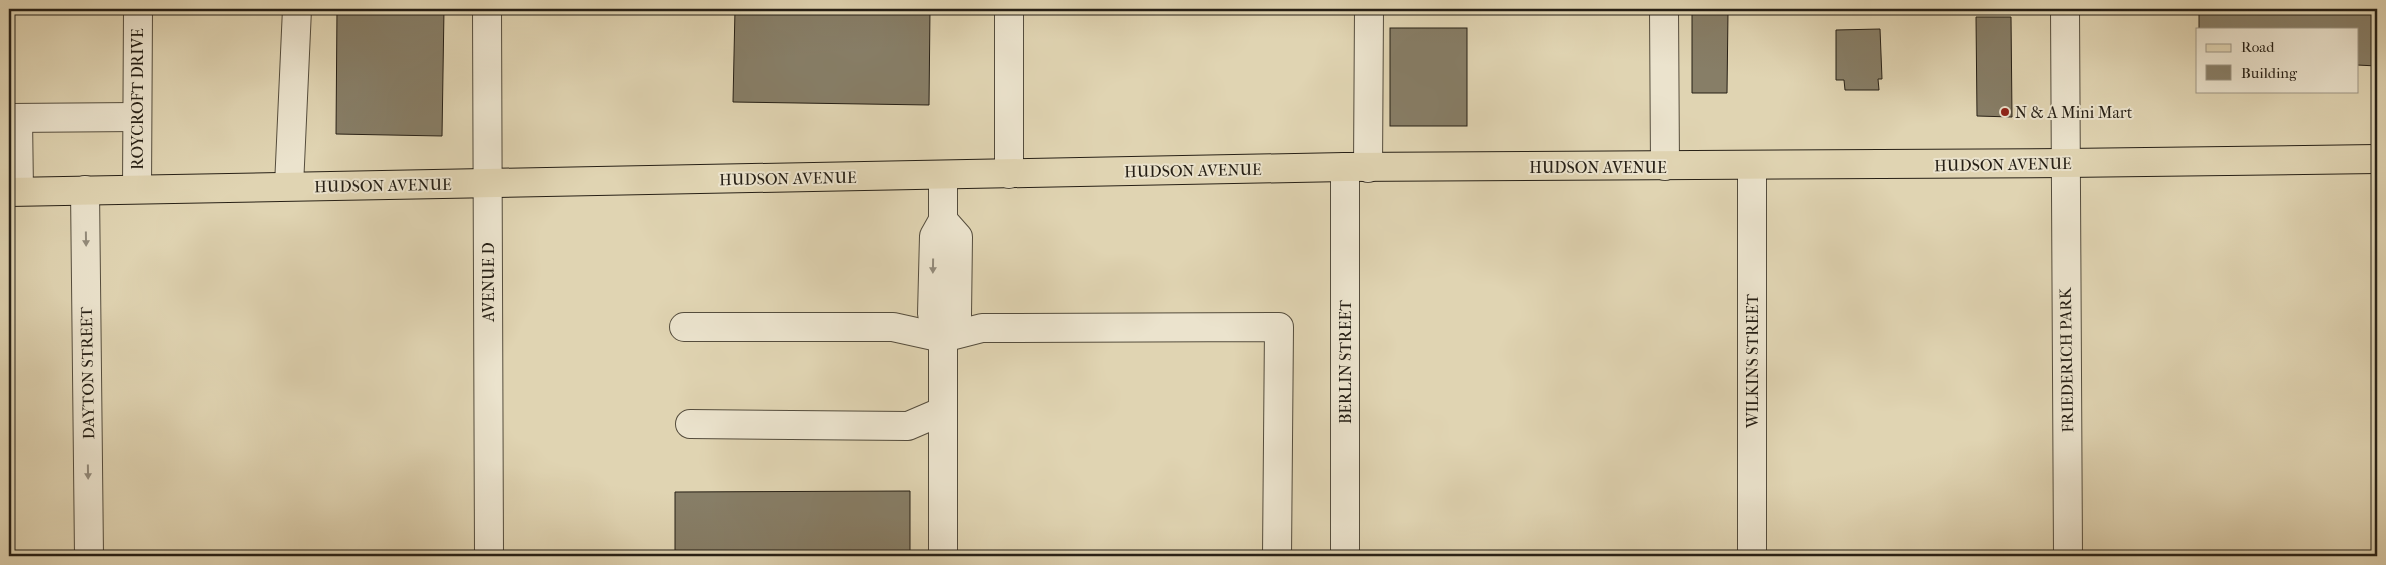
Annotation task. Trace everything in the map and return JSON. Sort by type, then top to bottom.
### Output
[{"type":"main road","name":"HUDSON AVENUE","points":[[14,192],[1356,168],[2065,164],[2377,159]]},
{"type":"street","name":"ROYCROFT DRIVE","points":[[137,189],[138,9]]},
{"type":"street","points":[[289,186],[296,9]]},
{"type":"street","name":"AVENUE D","points":[[487,9],[489,556]]},
{"type":"street","points":[[1008,9],[1009,174]]},
{"type":"street","name":"BERLIN STREET","points":[[1345,556],[1356,168],[1369,9]]},
{"type":"street","points":[[1664,9],[1665,166]]},
{"type":"street","name":"FRIEDERICH PARK","points":[[2064,9],[2068,556]]},
{"type":"street","points":[[14,192],[13,118],[137,116]]},
{"type":"street","name":"WILKINS STREET","points":[[1752,166],[1752,556]]},
{"type":"street","points":[[943,175],[943,220],[934,236],[932,314],[943,334],[943,556]]},
{"type":"street","name":"DAYTON STREET","points":[[85,190],[89,556]]},
{"type":"street","points":[[684,326],[893,327],[943,334],[982,328],[1279,327],[1277,556]]},
{"type":"street","points":[[690,424],[908,426],[944,410]]},
{"type":"building","points":[[337,9],[444,9],[442,136],[336,134]]},
{"type":"building","points":[[735,9],[930,9],[929,105],[733,102]]},
{"type":"building","points":[[2189,9],[2377,9],[2377,66],[2358,65],[2358,28],[2199,28],[2199,12],[2189,11]]},
{"type":"building","points":[[1692,11],[1728,12],[1727,93],[1692,93]]},
{"type":"building","points":[[1976,17],[2011,17],[2012,117],[1977,116]]},
{"type":"building","points":[[1390,28],[1467,28],[1467,126],[1390,126]]},
{"type":"building","points":[[1880,29],[1882,79],[1878,79],[1879,90],[1845,90],[1844,80],[1836,80],[1836,30]]},
{"type":"building","points":[[910,491],[910,556],[675,556],[675,492]]},
{"type":"place","name":"N & A Mini Mart","points":[[2005,112]]}]
